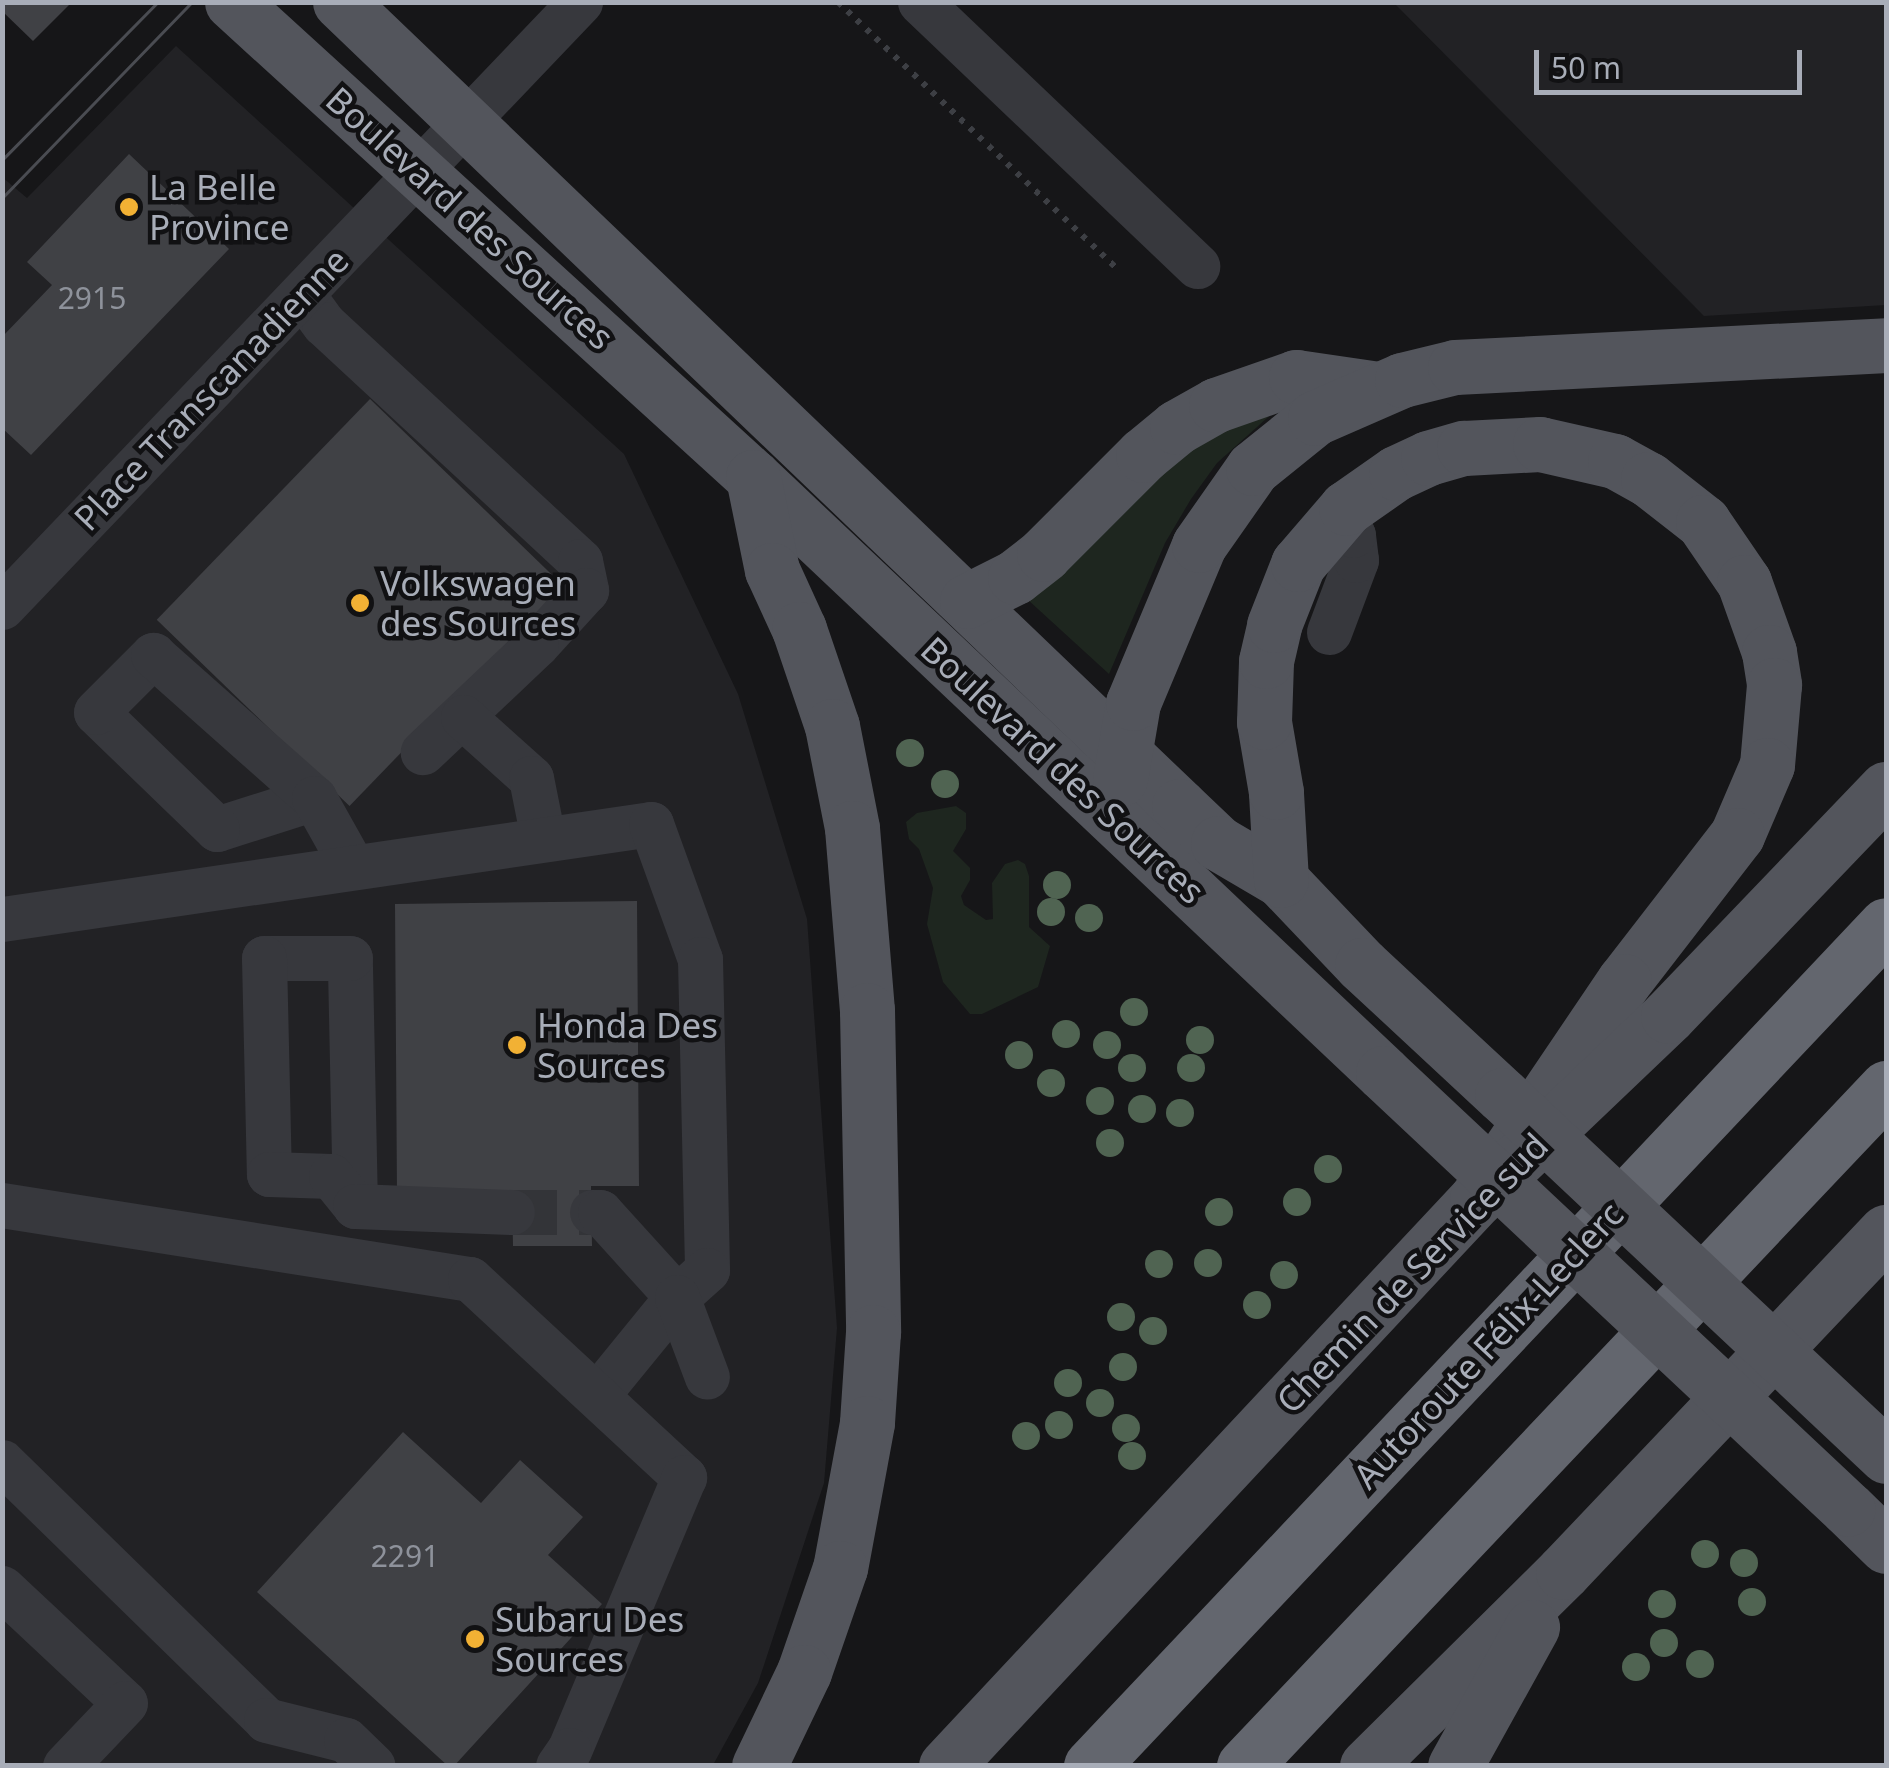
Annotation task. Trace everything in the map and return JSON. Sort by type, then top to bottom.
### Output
[{"type":"highway","name":"Autoroute Félix-Leclerc","points":[[1090,1766],[1886,926]]},
{"type":"highway","points":[[1244,1766],[1886,1088]]},
{"type":"main road","name":"Boulevard des Sources","points":[[232,2],[753,477],[1867,1528]]},
{"type":"main road","name":"Boulevard des Sources","points":[[340,2],[1218,842],[1280,880],[1428,1025],[1886,1456]]},
{"type":"main road","points":[[1118,822],[1122,749],[1139,686],[1199,545],[1254,468],[1295,431],[1378,389],[1430,372],[1479,365],[1886,345]]},
{"type":"main road","points":[[966,601],[1030,566],[1142,454],[1176,427],[1216,405],[1296,377],[1378,389]]},
{"type":"main road","points":[[1280,880],[1276,792],[1264,722],[1266,660],[1274,626],[1298,564],[1341,514],[1396,473],[1464,448],[1540,444],[1614,461],[1648,479],[1703,522],[1744,582],[1769,652],[1774,686],[1767,765],[1745,819],[1713,868],[1624,980],[1477,1198]]},
{"type":"main road","points":[[753,477],[772,570],[800,629],[832,726],[852,828],[867,1010],[872,1316],[868,1424],[840,1568],[811,1655],[759,1766]]},
{"type":"main road","name":"Chemin de Service sud","points":[[946,1766],[1477,1198],[1680,1004],[1886,788]]},
{"type":"main road","points":[[1367,1766],[1563,1572],[1886,1232]]},
{"type":"main road","points":[[1455,1766],[1563,1572]]},
{"type":"street","name":"Place Transcanadienne","points":[[2,607],[580,2]]},
{"type":"street","points":[[920,2],[1197,266]]},
{"type":"street","points":[[302,294],[324,324],[580,561],[586,590],[464,716],[422,752]]},
{"type":"street","points":[[1328,632],[1356,560],[1354,535],[1341,514]]},
{"type":"street","points":[[314,798],[217,828],[96,712],[153,654],[314,798],[352,866]]},
{"type":"street","points":[[464,716],[531,778],[543,838]]},
{"type":"street","points":[[2,919],[79,911],[352,866],[651,824],[700,959],[707,1270],[677,1297],[598,1394]]},
{"type":"street","points":[[355,1206],[350,958],[264,958],[269,1174],[331,1176],[355,1206],[495,1212],[470,1279]]},
{"type":"street","points":[[2,1204],[470,1279],[684,1477],[569,1750],[558,1766]]},
{"type":"street","points":[[592,1212],[600,1212],[677,1297],[706,1376]]},
{"type":"street","points":[[2,1462],[266,1720],[346,1740],[373,1766]]},
{"type":"street","points":[[2,1588],[125,1703],[65,1766]]},
{"type":"path","points":[[838,2],[1116,268]]},
{"type":"shaded area","points":[[1394,3],[1886,3],[1886,305],[1704,316]]},
{"type":"shaded area","points":[[176,46],[624,454],[738,694],[807,919],[837,1328],[824,1483],[758,1683],[713,1765],[3,1765],[2,177],[27,198]]},
{"type":"shaded area","points":[[1286,401],[1217,463],[1191,499],[1165,543],[1109,674],[1027,599],[1174,461],[1218,431]]},
{"type":"shaded area","points":[[956,806],[966,813],[966,829],[953,851],[970,868],[970,880],[961,896],[964,905],[986,920],[993,919],[992,883],[1005,864],[1018,860],[1025,864],[1029,876],[1029,927],[1050,946],[1038,987],[982,1014],[970,1014],[943,982],[927,924],[933,888],[919,849],[909,839],[906,822],[917,813]]},
{"type":"building","points":[[4,3],[71,3],[33,41],[2,11]]},
{"type":"building","points":[[129,154],[229,249],[31,455],[2,428],[2,337],[52,285],[27,262]]},
{"type":"building","name":"Volkswagen des Sources","points":[[370,399],[563,585],[350,806],[157,620]]},
{"type":"building","name":"Honda Des Sources","points":[[637,901],[639,1186],[591,1186],[592,1246],[513,1246],[512,1193],[397,1194],[395,904]]},
{"type":"building","points":[[403,1432],[481,1503],[520,1460],[583,1517],[548,1555],[602,1604],[454,1766],[448,1766],[257,1592]]},
{"type":"tunnel","points":[[512,1212],[592,1212]]},
{"type":"tram line","points":[[2,160],[158,2]]},
{"type":"tram line","points":[[2,198],[192,2]]},
{"type":"place","name":"La Belle Province","points":[[129,207]]},
{"type":"place","name":"Volkswagen des Sources","points":[[360,603]]},
{"type":"place","name":"Honda Des Sources","points":[[517,1045]]},
{"type":"place","name":"Subaru Des Sources","points":[[475,1639]]}]
